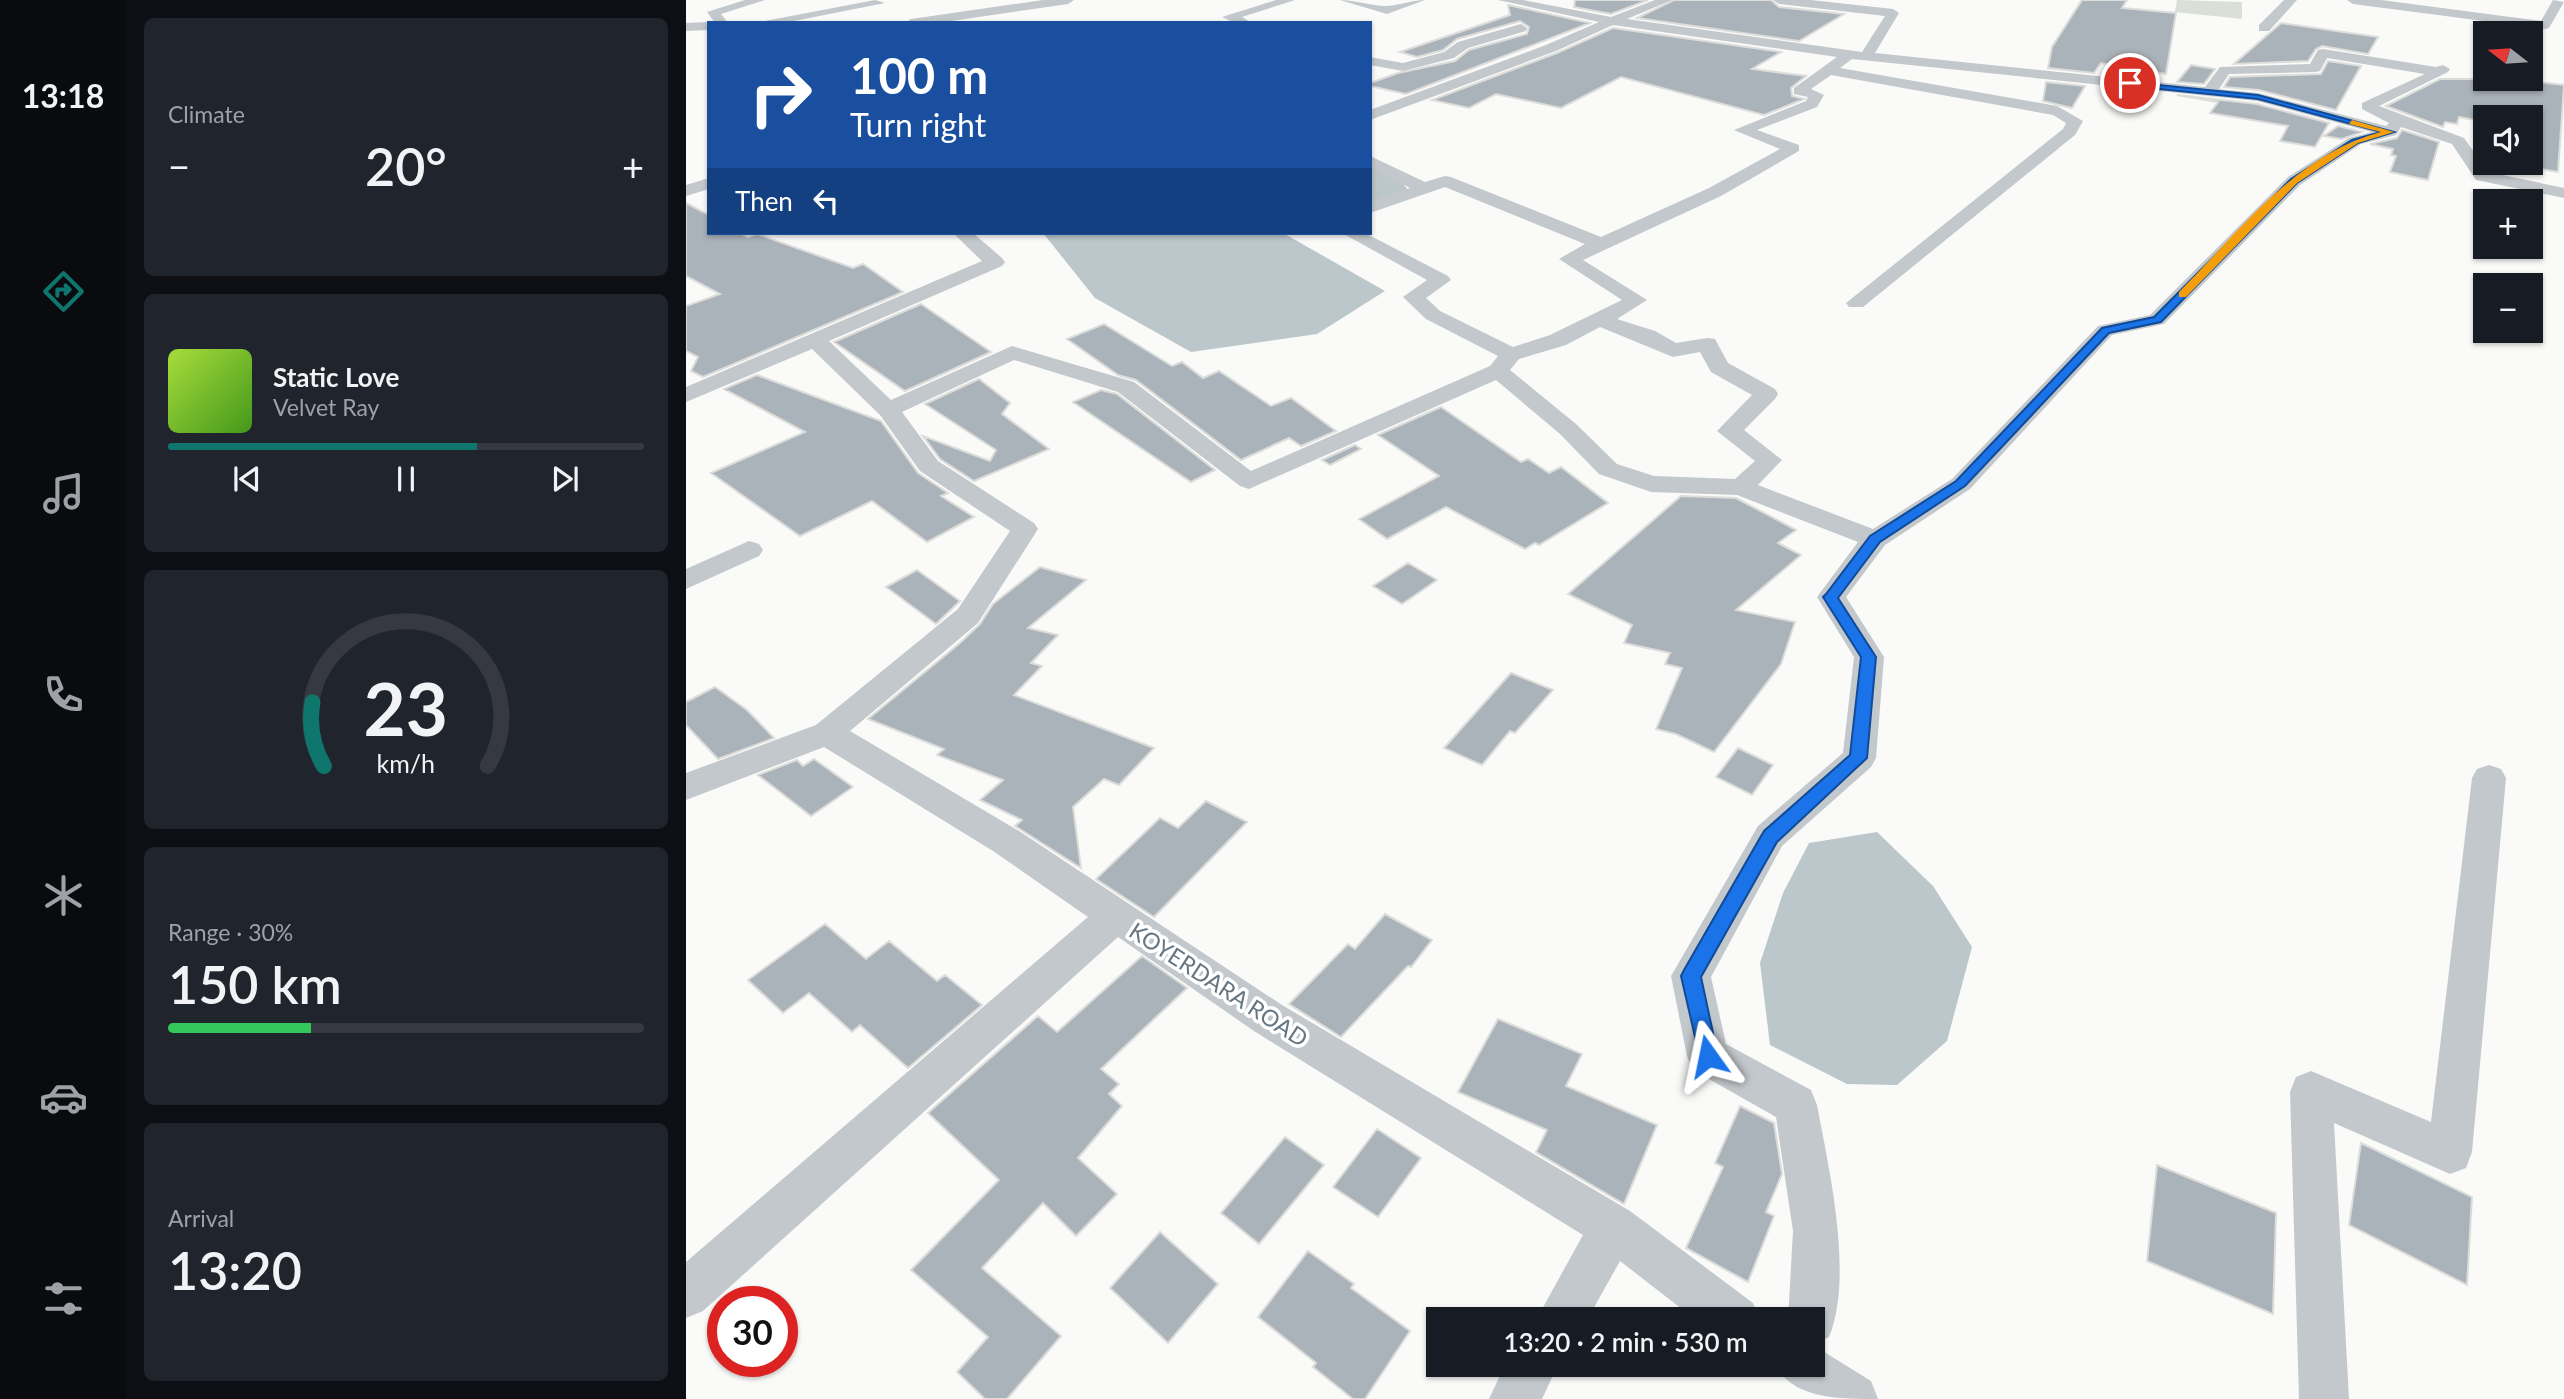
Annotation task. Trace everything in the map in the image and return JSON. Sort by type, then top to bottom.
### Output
[{"type":"street","points":[[720,21],[713,12],[759,0]]},
{"type":"street","points":[[915,21],[929,13],[1068,0]]},
{"type":"street","points":[[1242,21],[1228,17],[1289,0]]},
{"type":"street","points":[[1346,0],[1387,10]]},
{"type":"street","points":[[1357,19],[1419,0]]},
{"type":"street","points":[[1504,0],[1612,21],[1858,55],[2258,97],[2458,141],[2482,176],[2564,193]]},
{"type":"street","points":[[1372,114],[1551,48],[1666,0]]},
{"type":"street","points":[[888,410],[1012,354],[1126,387],[1249,481],[1558,340],[1637,299],[1569,259],[1715,192],[1793,148],[1742,130],[1812,104],[1817,95],[1799,91],[1828,70],[1858,55],[1893,13],[1779,0]]},
{"type":"street","points":[[2264,28],[2291,0]]},
{"type":"street","points":[[2353,0],[2545,25],[2559,0]]},
{"type":"street","points":[[772,21],[879,3]]},
{"type":"street","points":[[686,27],[707,26]]},
{"type":"street","points":[[1372,61],[1403,67],[1449,55],[1462,46],[1521,28]]},
{"type":"street","points":[[2209,92],[2225,70],[2315,68],[2323,53],[2440,70],[2420,83],[2367,106],[2394,127]]},
{"type":"street","points":[[1828,70],[2057,111],[2075,121],[2069,132],[1856,303]]},
{"type":"street","points":[[1813,1307],[1816,1231],[1796,1105],[1708,1056],[1691,976],[1770,836],[1858,758],[1869,657],[1831,597],[1875,539],[1961,484],[2105,330],[2157,320],[2294,181],[2355,141],[2394,127]]},
{"type":"street","points":[[1372,162],[1421,187]]},
{"type":"street","points":[[1372,207],[1416,193],[1421,187],[1445,181],[1601,244]]},
{"type":"street","points":[[686,191],[707,184]]},
{"type":"street","points":[[686,395],[995,262],[964,235]]},
{"type":"street","points":[[1355,235],[1441,280],[1413,297],[1433,315],[1504,363],[1608,469],[1651,484],[1741,487],[1875,539]]},
{"type":"street","points":[[1599,320],[1647,336],[1673,350],[1706,344],[1719,368],[1767,394],[1729,431],[1770,460],[1741,487]]},
{"type":"street","points":[[686,786],[827,733],[968,616],[1024,529],[929,466],[888,410],[814,339]]},
{"type":"street","points":[[686,580],[749,550]]},
{"type":"street","name":"KOYERDARA ROAD","points":[[827,733],[1006,841],[1114,917],[1268,1018],[1614,1227],[1719,1307]]},
{"type":"street","points":[[2324,1399],[2311,1092],[2450,1152],[2489,778]]},
{"type":"street","points":[[686,1294],[1114,917]]},
{"type":"street","points":[[1568,1307],[1614,1227]]},
{"type":"street","points":[[1514,1399],[1527,1377]]},
{"type":"street","points":[[1821,1377],[1853,1399]]},
{"type":"shaded area","points":[[2177,0],[2242,2],[2242,19],[2175,12]]},
{"type":"shaded area","points":[[1372,166],[1399,179],[1409,191],[1372,205]]},
{"type":"shaded area","points":[[1045,235],[1287,235],[1385,291],[1317,334],[1191,352],[1095,298]]},
{"type":"shaded area","points":[[1877,832],[1933,886],[1972,947],[1947,1041],[1897,1085],[1847,1084],[1770,1045],[1760,963],[1783,893],[1809,843]]},
{"type":"building","points":[[1575,0],[1648,0],[1611,14],[1574,7]]},
{"type":"building","points":[[1674,0],[1771,0],[1779,7],[1844,14],[1799,41],[1637,18]]},
{"type":"building","points":[[2082,0],[2127,0],[2122,8],[2176,13],[2166,74],[2101,63],[2094,73],[2048,68],[2052,47]]},
{"type":"building","points":[[1508,5],[1590,23],[1406,94],[1372,86],[1372,82],[1398,73],[1455,61],[1469,50],[1527,34],[1529,27],[1520,21],[1457,39],[1443,50],[1417,57],[1400,52],[1510,15]]},
{"type":"building","points":[[2281,23],[2378,37],[2368,54],[2322,46],[2316,49],[2308,61],[2234,64]]},
{"type":"building","points":[[1613,28],[1781,52],[1752,69],[1806,76],[1791,88],[1792,96],[1804,99],[1764,115],[1621,77],[1561,108],[1496,94],[1469,108],[1432,100],[1557,53]]},
{"type":"building","points":[[2328,61],[2361,66],[2336,110],[2259,90],[2224,87],[2230,77],[2321,74]]},
{"type":"building","points":[[2191,65],[2215,69],[2204,84],[2177,82]]},
{"type":"building","points":[[2440,79],[2473,79],[2473,91],[2543,91],[2543,83],[2564,85],[2558,172],[2543,169],[2543,105],[2473,105],[2473,120],[2459,117],[2457,124],[2445,122],[2443,127],[2386,106]]},
{"type":"building","points":[[2046,82],[2085,86],[2072,108],[2043,101]]},
{"type":"building","points":[[2177,95],[2257,104],[2329,123],[2315,147],[2280,141],[2288,126],[2210,113],[2218,102]]},
{"type":"building","points":[[2338,126],[2362,132],[2342,139],[2324,136]]},
{"type":"building","points":[[2402,130],[2439,142],[2428,180],[2390,172],[2396,156],[2391,155],[2393,149],[2370,144],[2397,138]]},
{"type":"building","points":[[686,203],[707,214],[707,235],[760,235],[853,268],[863,264],[903,292],[703,377],[691,371],[698,357],[686,351],[686,306],[720,294],[686,276]]},
{"type":"building","points":[[921,304],[991,352],[905,391],[834,342]]},
{"type":"building","points":[[1104,324],[1172,366],[1182,362],[1203,378],[1219,371],[1271,406],[1291,398],[1336,431],[1301,446],[1289,438],[1241,460],[1136,380],[1118,375],[1067,339]]},
{"type":"building","points":[[757,375],[881,421],[918,473],[948,493],[941,496],[974,517],[927,542],[872,501],[800,536],[711,473],[805,432],[724,389]]},
{"type":"building","points":[[979,379],[1010,403],[1002,414],[1049,449],[974,481],[940,459],[923,436],[990,461],[996,450],[925,404]]},
{"type":"building","points":[[1101,390],[1117,394],[1215,470],[1191,482],[1073,402]]},
{"type":"building","points":[[1441,407],[1521,462],[1528,459],[1549,473],[1561,467],[1608,503],[1539,545],[1535,543],[1525,549],[1446,507],[1387,539],[1359,519],[1439,476],[1378,435]]},
{"type":"building","points":[[1355,445],[1361,449],[1330,465],[1322,460]]},
{"type":"building","points":[[1681,496],[1736,498],[1796,530],[1778,543],[1801,555],[1736,610],[1795,622],[1781,664],[1714,752],[1676,734],[1656,729],[1682,668],[1665,664],[1670,653],[1624,643],[1632,625],[1568,594]]},
{"type":"building","points":[[1408,563],[1437,580],[1402,604],[1373,586]]},
{"type":"building","points":[[1040,567],[1086,580],[1028,628],[1058,635],[1031,663],[1042,666],[1014,695],[1154,748],[1119,785],[1104,779],[1073,807],[1081,868],[1015,826],[1022,820],[980,800],[1003,780],[937,755],[944,749],[868,719],[960,643],[980,624],[993,604]]},
{"type":"building","points":[[917,570],[960,601],[936,624],[886,587]]},
{"type":"building","points":[[1511,673],[1553,690],[1515,733],[1510,731],[1482,765],[1444,748]]},
{"type":"building","points":[[715,687],[747,710],[774,738],[718,759],[686,725],[686,702]]},
{"type":"building","points":[[1738,748],[1773,765],[1752,795],[1716,777]]},
{"type":"building","points":[[814,759],[853,787],[811,816],[758,775],[797,760],[803,766]]},
{"type":"building","points":[[1206,801],[1247,822],[1154,917],[1096,879],[1160,818],[1178,828]]},
{"type":"building","points":[[1385,914],[1432,940],[1411,967],[1408,966],[1341,1037],[1289,1004],[1348,944],[1355,949]]},
{"type":"building","points":[[825,924],[866,959],[889,941],[937,981],[945,975],[982,1005],[908,1068],[860,1025],[852,1032],[809,993],[783,1013],[748,980]]},
{"type":"building","points":[[1142,956],[1187,988],[1101,1069],[1119,1084],[1109,1094],[1122,1106],[1078,1158],[1117,1194],[1076,1236],[1043,1203],[982,1268],[1061,1336],[1007,1399],[985,1399],[957,1372],[988,1337],[911,1270],[999,1180],[928,1113],[1038,1016],[1057,1032]]},
{"type":"building","points":[[1498,1019],[1582,1054],[1566,1086],[1657,1125],[1624,1204],[1536,1152],[1547,1130],[1458,1092]]},
{"type":"building","points":[[1740,1106],[1774,1123],[1782,1174],[1766,1212],[1774,1216],[1748,1282],[1686,1248],[1723,1167],[1715,1163]]},
{"type":"building","points":[[1377,1129],[1421,1158],[1378,1217],[1333,1187]]},
{"type":"building","points":[[1285,1137],[1324,1165],[1259,1244],[1221,1213]]},
{"type":"building","points":[[2361,1143],[2472,1197],[2467,1285],[2349,1225]]},
{"type":"building","points":[[2157,1165],[2276,1213],[2273,1314],[2147,1261]]},
{"type":"building","points":[[1160,1232],[1218,1284],[1168,1343],[1110,1288]]},
{"type":"building","points":[[1308,1251],[1354,1284],[1351,1288],[1410,1331],[1365,1399],[1353,1399],[1313,1367],[1316,1363],[1258,1317]]},
{"type":"slow traffic","points":[[2182,295],[2294,181],[2355,141],[2390,132],[2352,122]]},
{"type":"route","points":[[1708,1056],[1691,976],[1770,836],[1858,758],[1869,657],[1831,597],[1875,539],[1961,484],[2105,330],[2157,320],[2294,181],[2355,141],[2390,132],[2258,97],[2130,83]]}]
